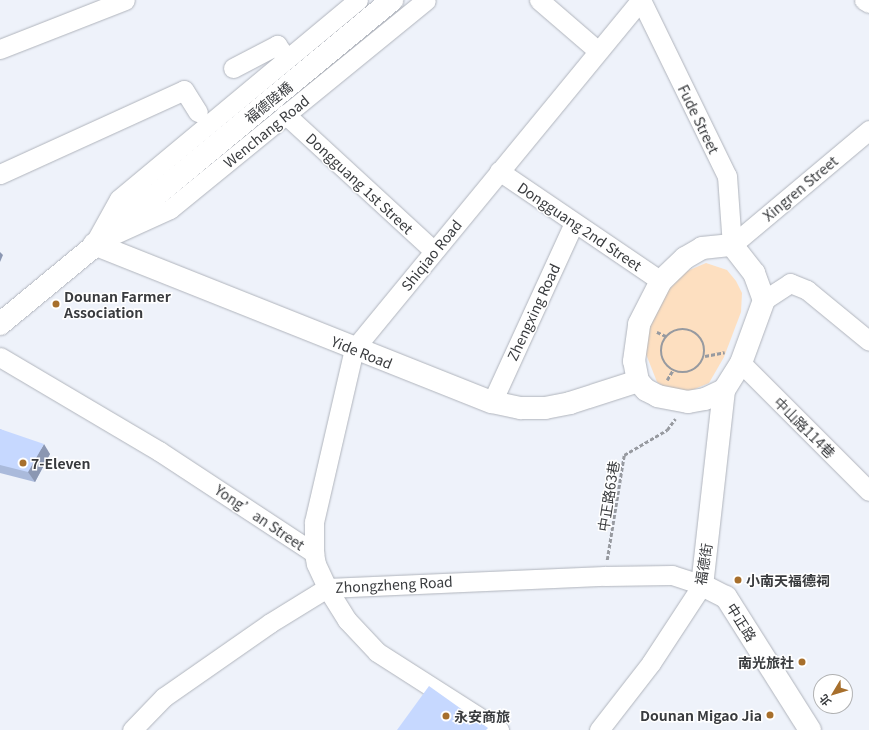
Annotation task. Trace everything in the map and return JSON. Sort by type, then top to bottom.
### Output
[{"type":"main road","name":"福德陸橋","points":[[144,204],[392,0]]},
{"type":"main road","name":"Wenchang Road","points":[[0,324],[94,244],[144,204]]},
{"type":"main road","name":"Yide Road","points":[[94,244],[354,349],[492,402],[521,408],[545,408],[570,403],[638,381]]},
{"type":"main road","points":[[732,245],[754,273],[764,300],[741,363],[724,390],[705,399],[688,402],[658,396],[646,390],[638,381],[634,361],[640,324],[661,281],[685,258],[702,248],[732,245]]},
{"type":"main road","name":"福德街","points":[[702,585],[724,390]]},
{"type":"main road","name":"中正路","points":[[702,585],[726,597],[810,730]]},
{"type":"street","points":[[0,49],[125,0]]},
{"type":"street","name":"Wenchang Road","points":[[94,244],[119,199],[358,0]]},
{"type":"street","name":"Wenchang Road","points":[[94,244],[170,209],[426,0]]},
{"type":"street","points":[[539,0],[598,51]]},
{"type":"street","name":"Shiqiao Road","points":[[314,553],[314,522],[354,349],[498,171],[641,0]]},
{"type":"street","name":"Fude Street","points":[[641,0],[727,176],[732,245]]},
{"type":"street","points":[[864,0],[869,4]]},
{"type":"street","points":[[233,68],[277,45],[287,59]]},
{"type":"street","points":[[0,174],[184,90],[198,112]]},
{"type":"street","name":"Dongguang 1st Street","points":[[285,114],[434,251]]},
{"type":"street","name":"Xingren Street","points":[[732,245],[866,138]]},
{"type":"street","name":"Dongguang 2nd Street","points":[[498,171],[661,281]]},
{"type":"street","name":"Zhengxing Road","points":[[492,402],[574,223]]},
{"type":"street","points":[[764,300],[790,283],[807,290],[869,341]]},
{"type":"street","name":"Yong’an Street","points":[[0,357],[159,451],[314,553],[316,564],[327,588],[347,620],[377,652],[499,730]]},
{"type":"street","name":"中山路114巷","points":[[741,363],[869,491]]},
{"type":"street","name":"Zhongzheng Road","points":[[132,730],[164,697],[327,588],[605,576],[672,575],[702,585]]},
{"type":"street","name":"福德街","points":[[598,730],[651,663],[702,585]]},
{"type":"path","points":[[680,328],[690,329],[700,336],[706,351],[699,367],[684,373],[666,366],[661,350],[666,336],[680,328]]},
{"type":"path","name":"中正路63巷","points":[[605,576],[624,455],[667,430],[688,402]]},
{"type":"shaded area","points":[[706,263],[727,270],[736,281],[742,293],[741,312],[724,357],[709,383],[690,391],[669,390],[657,382],[646,354],[645,340],[651,316],[670,288],[685,272]]},
{"type":"building","name":"7-Eleven","points":[[0,429],[44,444],[28,472],[0,465]]},
{"type":"building","points":[[429,686],[488,728],[486,730],[397,730]]},
{"type":"place","name":"Dounan Farmer Association","points":[[56,304]]},
{"type":"place","name":"7-Eleven","points":[[23,463]]},
{"type":"place","name":"小南天福德祠","points":[[738,580]]},
{"type":"place","name":"南光旅社","points":[[802,662]]},
{"type":"place","name":"Dounan Migao Jia","points":[[770,715]]},
{"type":"place","name":"永安商旅","points":[[446,716]]}]
